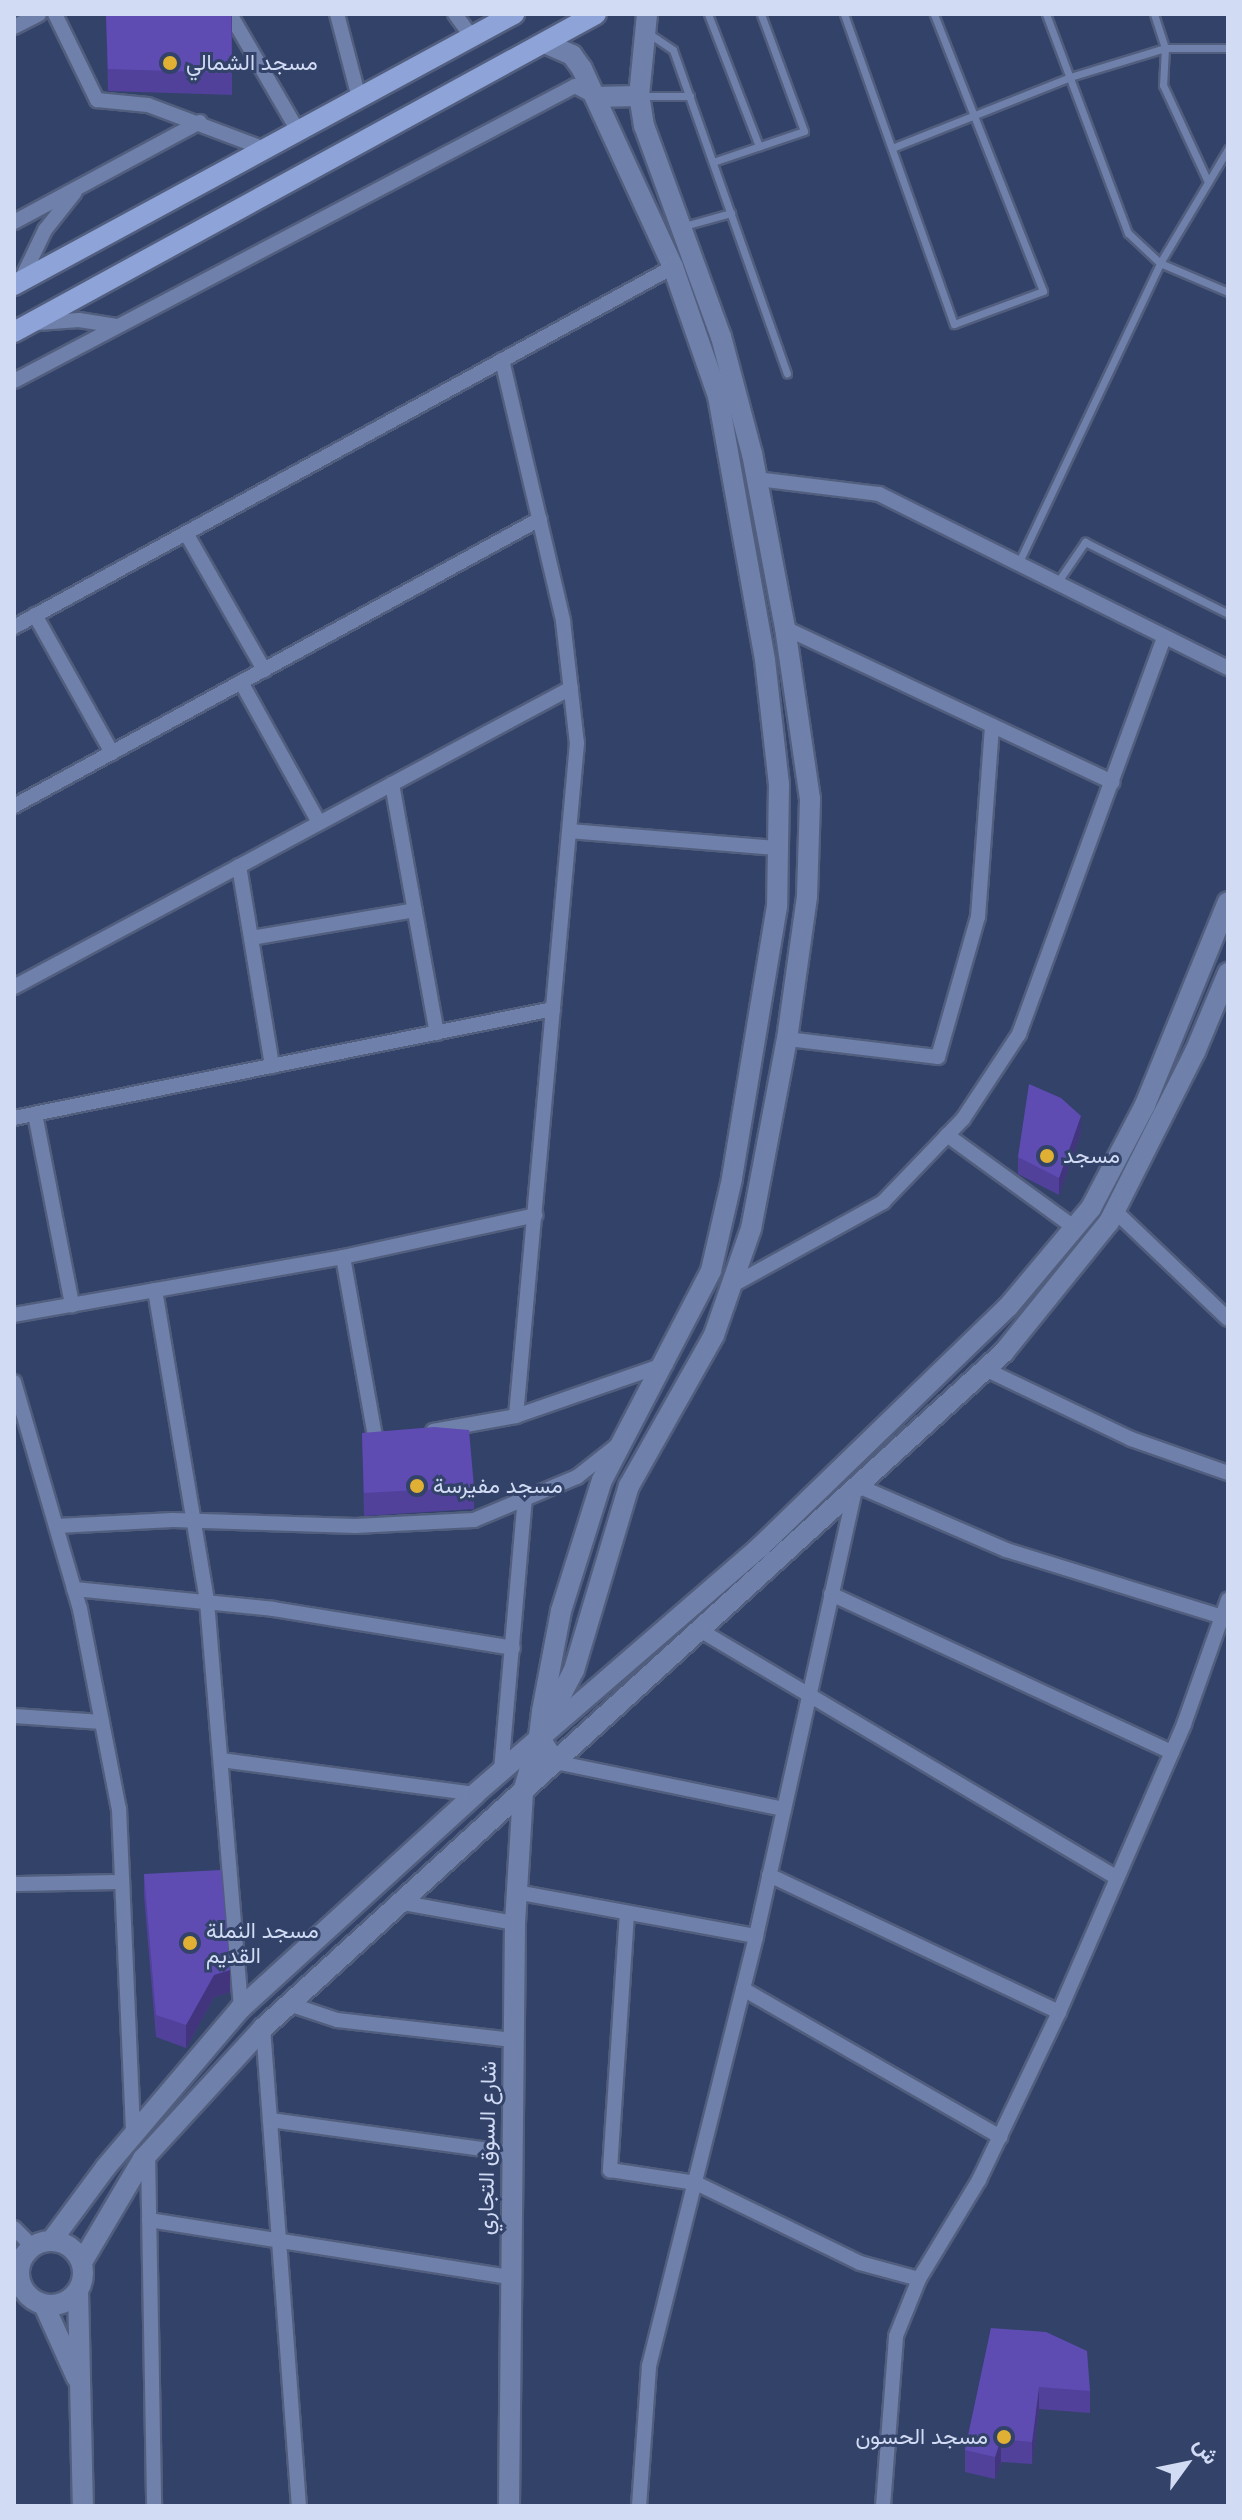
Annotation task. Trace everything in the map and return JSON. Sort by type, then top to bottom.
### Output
[{"type":"main road","points":[[17,283],[514,14]]},
{"type":"main road","points":[[22,328],[596,14]]},
{"type":"street","points":[[14,27],[39,14]]},
{"type":"street","points":[[55,14],[97,100],[148,105],[265,149]]},
{"type":"street","points":[[230,14],[298,131]]},
{"type":"street","points":[[337,14],[359,98]]},
{"type":"street","points":[[455,14],[472,37]]},
{"type":"street","points":[[539,1737],[574,1670],[629,1486],[714,1335],[751,1229],[787,1039],[807,896],[810,799],[785,628],[757,479],[721,337],[684,226],[644,126],[639,96],[646,22]]},
{"type":"street","points":[[545,43],[572,55],[595,97],[673,267],[718,396],[774,737],[778,848],[777,906],[732,1179],[711,1271],[666,1364],[602,1480],[561,1611],[539,1737],[555,1762],[784,1809]]},
{"type":"street","points":[[14,381],[575,86],[595,97],[639,96]]},
{"type":"street","points":[[14,222],[200,122]]},
{"type":"street","points":[[17,283],[45,230],[78,189]]},
{"type":"street","points":[[14,627],[673,267],[695,259]]},
{"type":"street","points":[[22,328],[79,320],[117,326]]},
{"type":"street","points":[[502,360],[563,621],[577,743],[516,1416]]},
{"type":"street","points":[[734,480],[757,479],[879,494],[1017,566],[1228,668]]},
{"type":"street","points":[[14,806],[540,519]]},
{"type":"street","points":[[186,533],[264,670]]},
{"type":"street","points":[[35,615],[112,753]]},
{"type":"street","points":[[785,628],[1113,782]]},
{"type":"street","points":[[731,1286],[883,1202],[947,1135],[1019,1034],[1164,638]]},
{"type":"street","points":[[241,682],[319,823]]},
{"type":"street","points":[[14,987],[571,688]]},
{"type":"street","points":[[787,1039],[938,1057],[978,917],[992,726]]},
{"type":"street","points":[[392,784],[437,1033]]},
{"type":"street","points":[[570,831],[778,848]]},
{"type":"street","points":[[239,866],[272,1066]]},
{"type":"street","points":[[23,2252],[52,2240],[133,2134],[241,2008],[539,1737],[759,1548],[921,1395],[1008,1307],[1091,1208],[1145,1105],[1228,902]]},
{"type":"street","points":[[251,938],[415,910]]},
{"type":"street","points":[[83,2506],[78,2291],[82,2262],[148,2153],[263,2028],[1004,1352],[1115,1211],[1195,1052],[1228,973]]},
{"type":"street","points":[[14,1118],[553,1009]]},
{"type":"street","points":[[35,1114],[72,1305]]},
{"type":"street","points":[[947,1135],[1075,1228]]},
{"type":"street","points":[[1115,1211],[1228,1319]]},
{"type":"street","points":[[14,1315],[343,1257],[535,1215]]},
{"type":"street","points":[[343,1257],[376,1442],[407,1436]]},
{"type":"street","points":[[155,1290],[207,1602],[241,2008]]},
{"type":"street","points":[[423,1433],[516,1416],[666,1364]]},
{"type":"street","points":[[985,1369],[1131,1439],[1228,1473]]},
{"type":"street","points":[[16,1392],[74,1589],[119,1809],[133,2134]]},
{"type":"street","points":[[57,1526],[193,1521],[432,1523],[474,1520],[577,1477],[623,1441]]},
{"type":"street","points":[[639,2506],[649,2366],[756,1936],[856,1485]]},
{"type":"street","points":[[856,1485],[1006,1550],[1222,1617]]},
{"type":"street","points":[[501,1771],[525,1497]]},
{"type":"street","points":[[74,1589],[207,1602],[513,1648]]},
{"type":"street","points":[[831,1594],[1172,1752]]},
{"type":"street","points":[[883,2506],[896,2336],[919,2279],[1000,2137],[1059,2012],[1172,1752],[1228,1600]]},
{"type":"street","points":[[698,1629],[808,1699],[1117,1878]]},
{"type":"street","points":[[14,1716],[102,1722]]},
{"type":"street","name":"شارع السوق التجاري","points":[[509,2506],[508,2277],[516,1892],[523,1792],[539,1737]]},
{"type":"street","points":[[221,1760],[475,1794]]},
{"type":"street","points":[[769,1875],[1059,2012]]},
{"type":"street","points":[[14,1884],[122,1882]]},
{"type":"street","points":[[516,1892],[756,1936]]},
{"type":"street","points":[[398,1902],[515,1923]]},
{"type":"street","points":[[627,1913],[610,2170],[696,2183],[860,2263],[919,2279]]},
{"type":"street","points":[[743,1989],[1000,2137]]},
{"type":"street","points":[[289,2004],[337,2020],[513,2040]]},
{"type":"street","points":[[263,2028],[299,2506]]},
{"type":"street","points":[[270,2120],[511,2153]]},
{"type":"street","points":[[148,2153],[154,2506]]},
{"type":"street","points":[[149,2220],[508,2277]]},
{"type":"street","points":[[14,2228],[23,2252],[18,2274],[82,2389]]},
{"type":"street","points":[[52,2240],[70,2247],[82,2262]]},
{"type":"street","points":[[31,2301],[64,2303],[78,2291]]},
{"type":"lane","points":[[708,14],[759,146]]},
{"type":"lane","points":[[713,162],[804,131],[761,14]]},
{"type":"lane","points":[[844,14],[954,324],[1043,291],[934,14]]},
{"type":"lane","points":[[1046,14],[1128,233],[1160,263],[1228,292]]},
{"type":"lane","points":[[1154,14],[1165,48],[1163,85],[1208,182]]},
{"type":"lane","points":[[646,22],[673,50],[787,374]]},
{"type":"lane","points":[[892,148],[1070,77],[1165,48],[1228,48]]},
{"type":"lane","points":[[639,96],[690,96]]},
{"type":"lane","points":[[1017,566],[1160,263],[1228,149]]},
{"type":"lane","points":[[684,226],[731,213]]},
{"type":"lane","points":[[1056,585],[1085,542],[1228,614]]},
{"type":"building","name":"مسجد الشمالي","points":[[106,14],[231,14],[232,73],[108,69]]},
{"type":"building","name":"مسجد","points":[[1029,1084],[1061,1098],[1081,1116],[1059,1178],[1018,1157]]},
{"type":"building","points":[[434,1427],[469,1430],[474,1487],[364,1493],[362,1433]]},
{"type":"building","name":"مسجد النملة القديم","points":[[221,1870],[230,1970],[214,1975],[186,2025],[156,2015],[144,1874]]},
{"type":"building","name":"مسجد الحسون","points":[[991,2328],[1046,2332],[1087,2351],[1090,2391],[1039,2387],[1032,2442],[1001,2439],[995,2457],[965,2450]]},
{"type":"place","name":"مسجد الشمالي","points":[[170,63]]},
{"type":"place","name":"مسجد","points":[[1047,1156]]},
{"type":"place","name":"مسجد مفيرسة","points":[[417,1486]]},
{"type":"place","name":"مسجد النملة القديم","points":[[190,1943]]},
{"type":"place","name":"مسجد الحسون","points":[[1004,2437]]}]
